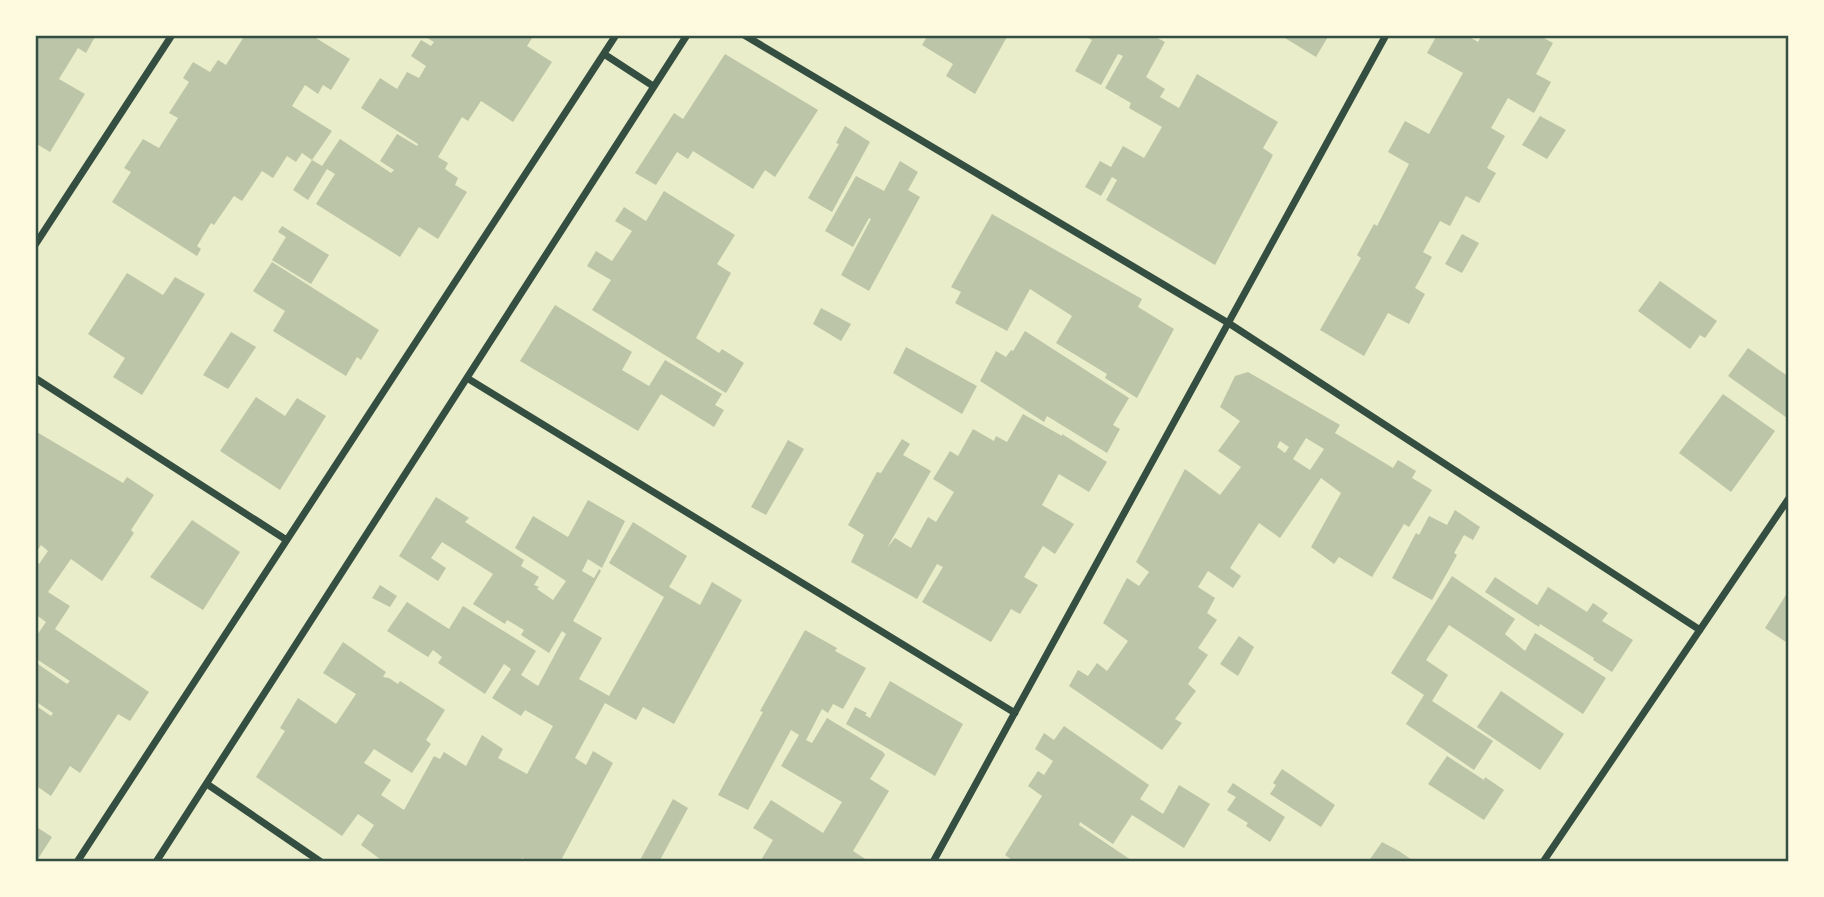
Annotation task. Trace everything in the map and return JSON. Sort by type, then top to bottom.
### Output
[{"type":"street","points":[[35,245],[172,35]]},
{"type":"street","points":[[77,862],[616,35]]},
{"type":"street","points":[[156,862],[687,35]]},
{"type":"street","points":[[744,35],[1230,324],[1700,630]]},
{"type":"street","points":[[933,862],[1386,35]]},
{"type":"street","points":[[604,54],[653,86]]},
{"type":"street","points":[[35,377],[285,540]]},
{"type":"street","points":[[467,378],[1015,713]]},
{"type":"street","points":[[1543,862],[1789,498]]},
{"type":"street","points":[[207,784],[321,862]]},
{"type":"building","points":[[35,35],[96,35],[86,53],[78,48],[59,79],[85,94],[50,152],[35,143]]},
{"type":"building","points":[[245,35],[311,35],[350,59],[331,90],[323,85],[318,94],[305,85],[292,106],[332,131],[312,160],[302,153],[296,162],[287,156],[273,178],[262,171],[242,201],[234,196],[214,225],[211,223],[197,246],[201,249],[197,256],[112,202],[131,172],[124,168],[143,139],[159,148],[178,118],[169,113],[189,82],[183,78],[193,62],[210,72],[218,60],[226,65]]},
{"type":"building","points":[[422,35],[534,35],[527,46],[552,62],[513,122],[481,101],[468,121],[462,117],[438,157],[448,163],[445,169],[458,178],[455,185],[467,192],[438,239],[419,227],[400,257],[316,204],[335,174],[327,169],[308,200],[293,190],[312,160],[322,166],[340,139],[391,173],[394,170],[380,161],[397,134],[417,146],[418,144],[361,108],[380,78],[397,89],[407,72],[419,78],[426,66],[411,56],[421,40],[431,46],[434,42]]},
{"type":"building","points":[[928,35],[1008,35],[975,94],[946,76],[953,64],[922,45]]},
{"type":"building","points":[[1089,35],[1152,35],[1165,42],[1146,77],[1165,89],[1160,97],[1179,108],[1197,74],[1278,122],[1263,148],[1273,155],[1215,265],[1106,200],[1117,180],[1112,177],[1101,196],[1085,187],[1100,161],[1111,167],[1123,146],[1144,158],[1162,127],[1129,108],[1131,103],[1105,88],[1123,56],[1118,54],[1101,85],[1075,71],[1092,40],[1088,38]]},
{"type":"building","points":[[1280,35],[1329,35],[1316,57]]},
{"type":"building","points":[[1437,35],[1466,35],[1478,42],[1482,35],[1543,35],[1542,37],[1553,43],[1536,74],[1551,82],[1534,113],[1508,98],[1491,128],[1505,136],[1487,168],[1496,173],[1479,203],[1466,196],[1450,226],[1440,221],[1423,252],[1432,257],[1415,288],[1425,294],[1409,324],[1388,313],[1364,356],[1320,330],[1361,258],[1357,255],[1374,224],[1377,226],[1409,164],[1388,152],[1405,121],[1429,134],[1463,73],[1427,53]]},
{"type":"building","points":[[725,54],[818,110],[775,177],[765,170],[753,189],[693,151],[688,159],[677,152],[656,185],[635,173],[674,113],[683,119]]},
{"type":"building","points":[[1540,116],[1566,130],[1547,159],[1522,145]]},
{"type":"building","points":[[845,126],[870,142],[832,212],[808,198],[839,144],[836,143]]},
{"type":"building","points":[[900,161],[918,172],[908,190],[920,197],[869,291],[841,275],[871,219],[869,218],[853,247],[825,231],[856,176],[884,191]]},
{"type":"building","points":[[664,191],[735,235],[717,264],[731,273],[696,338],[719,353],[722,349],[744,363],[726,393],[592,310],[611,280],[587,266],[596,251],[612,261],[632,231],[615,221],[624,207],[646,221]]},
{"type":"building","points":[[992,214],[1142,299],[1138,307],[1174,329],[1137,398],[1105,378],[1107,374],[1056,343],[1072,316],[1030,289],[1007,331],[955,303],[961,292],[951,287]]},
{"type":"building","points":[[282,226],[329,255],[311,284],[272,260],[286,237],[278,232]]},
{"type":"building","points":[[1462,234],[1479,243],[1462,273],[1445,264]]},
{"type":"building","points":[[272,262],[379,330],[361,360],[357,357],[346,376],[273,331],[285,311],[253,291]]},
{"type":"building","points":[[127,273],[163,295],[175,277],[205,294],[142,395],[113,377],[125,358],[88,334]]},
{"type":"building","points":[[1660,281],[1717,321],[1705,338],[1700,335],[1690,349],[1638,311]]},
{"type":"building","points":[[555,305],[632,352],[622,370],[649,386],[665,360],[722,394],[715,405],[724,410],[714,427],[661,394],[638,431],[520,361]]},
{"type":"building","points":[[821,308],[851,324],[841,341],[813,324]]},
{"type":"building","points":[[1025,331],[1129,398],[1113,425],[1120,429],[1107,453],[1047,416],[1044,422],[980,381],[996,351],[1006,357],[1013,351]]},
{"type":"building","points":[[231,332],[256,347],[228,389],[203,375]]},
{"type":"building","points":[[906,347],[977,386],[962,414],[893,373]]},
{"type":"building","points":[[1748,348],[1789,377],[1787,418],[1728,376]]},
{"type":"building","points":[[1248,372],[1340,425],[1335,433],[1393,468],[1398,460],[1416,471],[1412,478],[1432,490],[1409,527],[1404,524],[1372,577],[1339,557],[1334,564],[1311,547],[1341,493],[1321,478],[1280,538],[1259,523],[1230,568],[1241,576],[1233,588],[1208,571],[1198,587],[1215,598],[1207,613],[1217,620],[1198,648],[1208,655],[1188,684],[1196,691],[1175,719],[1182,723],[1162,750],[1069,686],[1078,670],[1088,676],[1097,663],[1107,671],[1128,641],[1103,623],[1127,578],[1139,586],[1149,572],[1136,562],[1185,469],[1220,495],[1241,467],[1218,451],[1240,421],[1220,407],[1235,376]],"holes":[[[1306,438],[1324,449],[1310,470],[1293,459]],[[1280,441],[1289,447],[1285,453],[1277,447]]]},
{"type":"building","points":[[1723,394],[1775,431],[1731,492],[1679,453]]},
{"type":"building","points":[[256,397],[285,416],[297,398],[326,416],[280,490],[220,451]]},
{"type":"building","points":[[1023,414],[1107,462],[1089,492],[1059,474],[1042,505],[1074,524],[1055,554],[1043,546],[1024,577],[1038,585],[1020,614],[1011,609],[991,642],[922,602],[943,567],[937,564],[917,599],[851,562],[864,535],[848,525],[877,472],[881,473],[902,439],[910,444],[903,455],[931,471],[887,548],[895,538],[911,548],[928,517],[936,522],[954,492],[933,479],[950,451],[958,456],[973,429],[994,441],[996,436],[1007,442]]},
{"type":"building","points":[[35,431],[123,483],[127,477],[154,495],[131,530],[134,533],[102,581],[71,559],[48,592],[70,606],[55,629],[149,692],[130,721],[118,714],[80,773],[70,766],[51,796],[35,785],[35,705],[51,716],[53,713],[35,701],[35,662],[67,684],[70,681],[35,658],[35,638],[46,622],[35,614],[35,561],[39,564],[48,551],[41,545],[35,554]]},
{"type":"building","points":[[788,440],[804,449],[766,515],[751,507]]},
{"type":"building","points":[[436,497],[469,518],[465,522],[524,560],[521,566],[539,577],[534,585],[553,600],[566,581],[515,548],[533,516],[568,537],[588,500],[625,521],[602,568],[588,559],[582,571],[594,578],[599,569],[601,571],[573,621],[602,638],[579,679],[609,696],[664,597],[609,563],[633,522],[687,556],[669,587],[700,605],[712,582],[742,600],[674,724],[643,707],[636,720],[605,703],[575,758],[586,765],[593,751],[613,763],[560,862],[530,862],[522,858],[519,862],[384,862],[361,845],[374,825],[358,814],[342,836],[256,777],[285,731],[280,728],[298,698],[336,724],[356,694],[323,673],[343,642],[386,672],[383,677],[398,684],[400,681],[445,710],[426,740],[431,744],[412,773],[374,749],[364,763],[391,780],[381,795],[404,810],[434,756],[440,759],[444,752],[466,766],[482,735],[503,749],[498,758],[527,774],[553,726],[525,710],[521,716],[492,698],[511,669],[504,664],[485,694],[438,663],[442,657],[433,650],[428,657],[387,631],[407,602],[449,629],[463,606],[536,651],[521,675],[538,686],[566,634],[562,631],[549,653],[521,635],[524,630],[507,620],[505,624],[473,604],[493,574],[442,542],[431,558],[446,568],[438,581],[399,556]]},
{"type":"building","points":[[1455,510],[1480,527],[1473,540],[1464,535],[1454,553],[1457,555],[1432,600],[1392,578],[1416,533],[1419,535],[1429,516],[1447,525]]},
{"type":"building","points":[[192,520],[240,552],[203,610],[150,577]]},
{"type":"building","points":[[1452,576],[1515,619],[1505,634],[1525,651],[1535,633],[1606,678],[1583,714],[1449,625],[1426,660],[1448,675],[1432,701],[1493,741],[1474,770],[1406,724],[1424,695],[1391,673]]},
{"type":"building","points":[[1495,577],[1537,605],[1548,587],[1587,612],[1593,603],[1608,613],[1602,621],[1633,640],[1612,672],[1593,660],[1594,658],[1485,592]]},
{"type":"building","points":[[380,585],[397,596],[390,607],[372,598]]},
{"type":"building","points":[[1789,590],[1789,644],[1765,628]]},
{"type":"building","points":[[805,630],[866,668],[843,709],[833,704],[828,713],[822,709],[806,740],[812,743],[827,718],[885,755],[870,779],[889,791],[853,851],[870,862],[760,862],[773,840],[753,828],[771,800],[823,833],[842,802],[781,766],[799,735],[791,730],[748,810],[718,795]]},
{"type":"building","points":[[1239,636],[1254,647],[1238,676],[1220,664]]},
{"type":"building","points":[[890,681],[963,724],[935,776],[846,724],[855,707],[867,713],[865,715],[870,718]]},
{"type":"building","points":[[1501,691],[1564,734],[1540,770],[1477,727]]},
{"type":"building","points":[[1064,726],[1149,785],[1140,799],[1163,814],[1179,785],[1210,804],[1184,848],[1132,815],[1113,844],[1080,822],[1079,825],[1131,860],[1130,862],[1015,862],[1005,855],[1042,796],[1028,786],[1038,771],[1044,775],[1053,761],[1035,749],[1044,733],[1054,740]]},
{"type":"building","points":[[1447,756],[1504,790],[1484,820],[1428,784]]},
{"type":"building","points":[[1282,769],[1335,805],[1321,827],[1270,794]]},
{"type":"building","points":[[1233,783],[1285,817],[1270,842],[1246,826],[1248,823],[1227,810],[1236,797],[1227,792]]},
{"type":"building","points":[[673,799],[688,808],[659,862],[639,862]]},
{"type":"building","points":[[35,826],[52,837],[36,862],[35,862]]},
{"type":"building","points":[[1382,842],[1399,851],[1415,862],[1368,862]]}]
